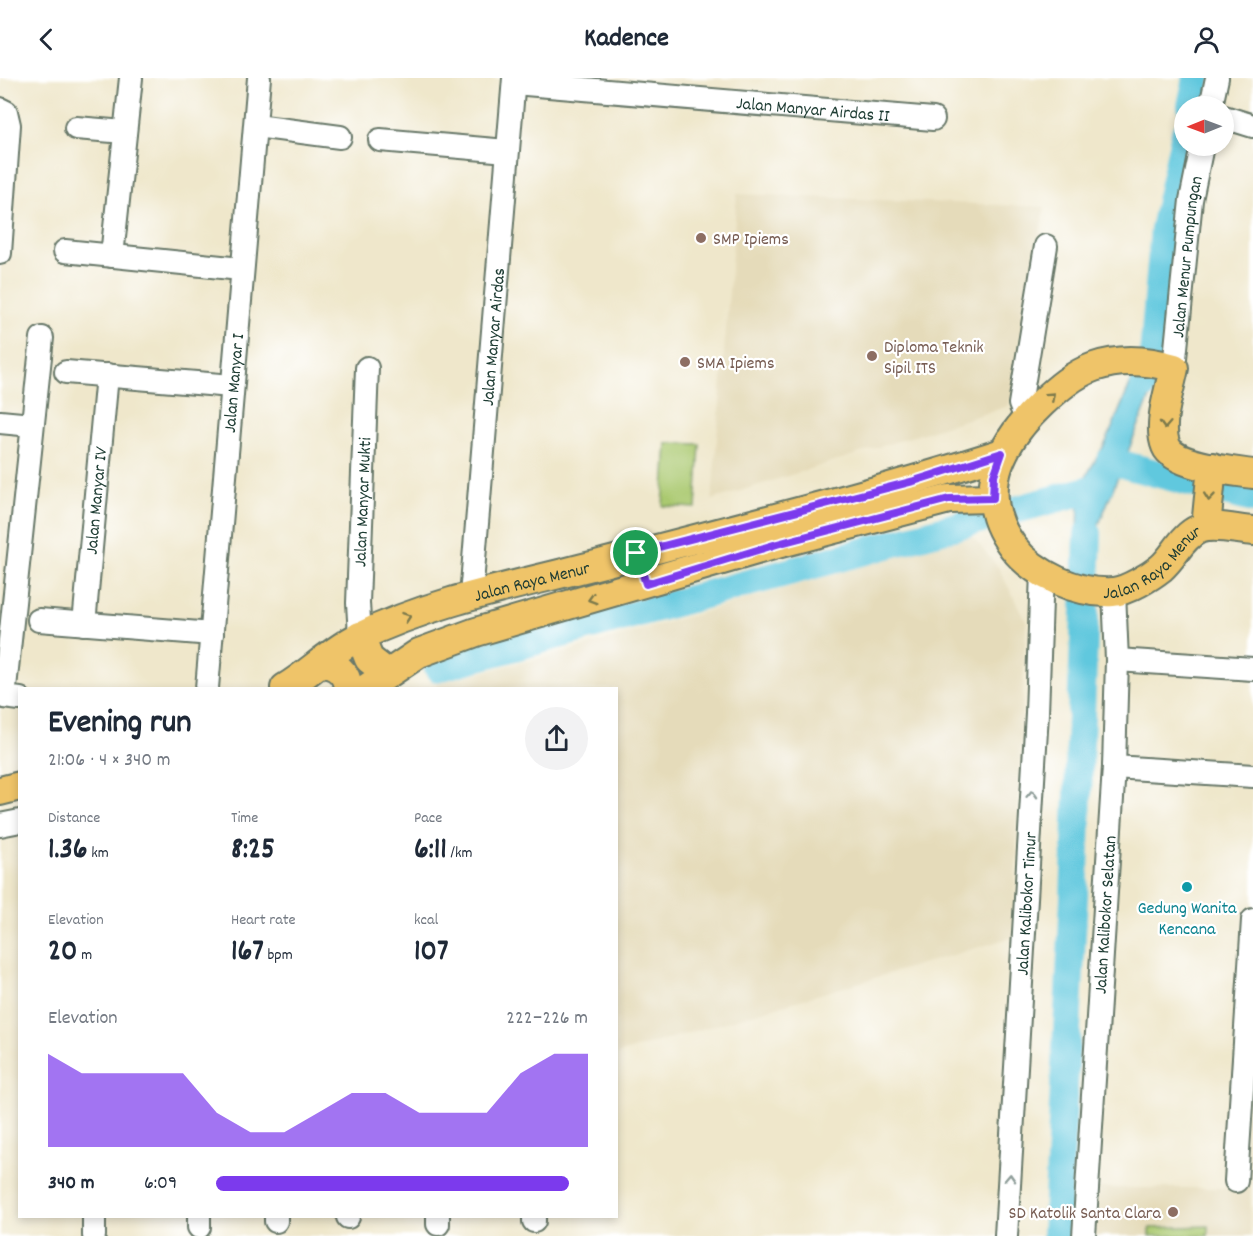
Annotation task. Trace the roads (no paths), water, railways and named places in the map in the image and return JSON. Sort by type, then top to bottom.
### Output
[{"type":"main road","points":[[996,511],[994,476],[1002,453],[1026,419],[1053,393],[1081,373],[1106,364],[1155,364],[1166,414],[1166,446],[1180,459],[1253,474]]},
{"type":"main road","name":"Jalan Raya Menur","points":[[286,687],[336,650],[360,636],[390,623],[471,596],[914,481],[1002,453]]},
{"type":"main road","name":"Jalan Raya Menur","points":[[377,681],[419,653],[451,640],[777,544],[949,499],[996,511],[1021,556],[1042,571],[1069,585],[1110,592],[1159,569],[1184,539],[1206,527],[1212,467]]},
{"type":"main road","points":[[1206,527],[1253,531]]},
{"type":"main road","points":[[623,557],[633,588]]},
{"type":"main road","points":[[360,636],[377,681]]},
{"type":"main road","points":[[321,663],[340,670],[348,687]]},
{"type":"main road","points":[[0,773],[18,769]]},
{"type":"main road","points":[[0,791],[18,786]]},
{"type":"street","points":[[112,256],[130,78]]},
{"type":"street","name":"Jalan Manyar I","points":[[207,687],[241,269],[256,126],[258,78]]},
{"type":"street","points":[[1213,96],[1217,78]]},
{"type":"street","name":"Jalan Manyar Airdas II","points":[[514,80],[933,119]]},
{"type":"street","name":"Jalan Manyar Airdas","points":[[471,596],[514,80]]},
{"type":"street","points":[[0,109],[6,112],[9,125],[0,253]]},
{"type":"street","points":[[1234,120],[1253,126]]},
{"type":"street","points":[[256,126],[340,137]]},
{"type":"street","points":[[76,128],[125,132]]},
{"type":"street","points":[[380,140],[507,151]]},
{"type":"street","name":"Jalan Menur Pumpungan","points":[[1155,364],[1200,156]]},
{"type":"street","points":[[1026,419],[1020,404],[1046,246]]},
{"type":"street","points":[[65,251],[241,269]]},
{"type":"street","points":[[18,699],[4,697],[42,338]]},
{"type":"street","name":"Jalan Manyar Mukti","points":[[360,636],[358,603],[367,368]]},
{"type":"street","points":[[66,372],[232,386]]},
{"type":"street","name":"Jalan Manyar IV","points":[[84,624],[107,375]]},
{"type":"street","points":[[0,422],[32,426]]},
{"type":"street","name":"Jalan Kalibokor Timur","points":[[1006,1236],[1036,725],[1042,571]]},
{"type":"street","name":"Jalan Kalibokor Selatan","points":[[1084,1236],[1114,767],[1118,660],[1110,592]]},
{"type":"street","points":[[39,621],[212,634]]},
{"type":"street","points":[[1118,660],[1253,669]]},
{"type":"street","points":[[1114,767],[1253,776]]},
{"type":"street","points":[[0,825],[18,821]]},
{"type":"street","points":[[1236,1181],[1247,1124],[1253,920]]},
{"type":"street","points":[[94,1218],[94,1236]]},
{"type":"water","points":[[1135,373],[1156,382],[1097,529],[1096,571],[1077,572],[1079,499],[1085,478],[1106,442]]},
{"type":"waterway","points":[[1193,96],[1197,78]]},
{"type":"waterway","points":[[1144,385],[1152,367],[1164,229],[1180,156]]},
{"type":"waterway","points":[[1110,461],[1200,485]]},
{"type":"waterway","points":[[438,668],[1099,487]]},
{"type":"waterway","points":[[1224,492],[1253,499]]},
{"type":"waterway","points":[[1056,1236],[1074,898],[1088,534]]},
{"type":"place","name":"SMP Ipiems","points":[[701,238]]},
{"type":"place","name":"Diploma Teknik Sipil ITS","points":[[872,356]]},
{"type":"place","name":"SMA Ipiems","points":[[685,362]]},
{"type":"place","name":"Gedung Wanita Kencana","points":[[1187,887]]},
{"type":"place","name":"SD Katolik Santa Clara","points":[[1173,1212]]}]
